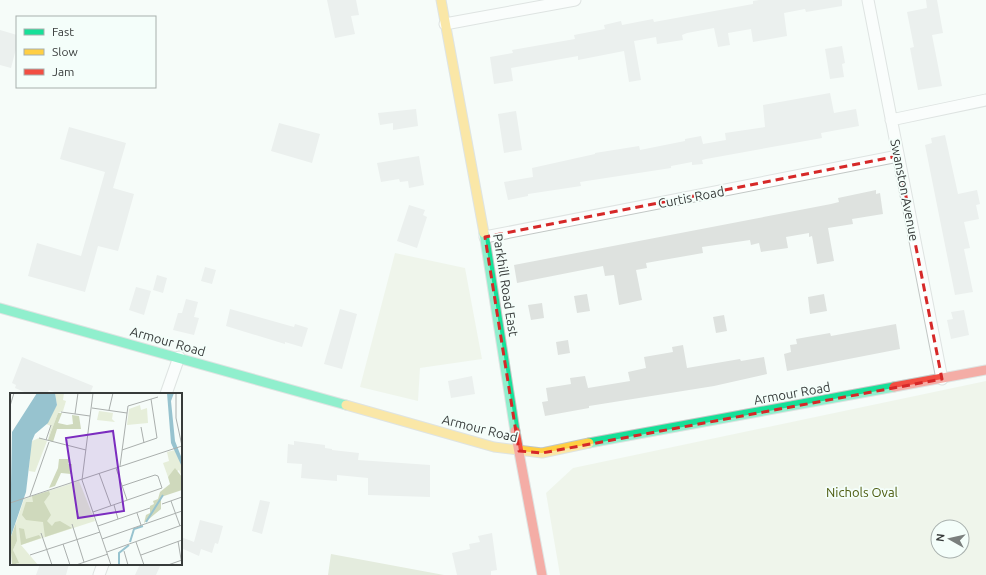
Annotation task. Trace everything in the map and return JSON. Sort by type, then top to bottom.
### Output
[{"type":"main road","name":"Parkhill Road East","points":[[441,0],[485,237],[519,451],[542,575]]},
{"type":"main road","name":"Armour Road","points":[[0,308],[179,357],[486,445],[519,451],[542,453],[587,443],[986,370]]},
{"type":"street","points":[[446,24],[575,0]]},
{"type":"street","name":"Swanston Avenue","points":[[868,0],[942,379]]},
{"type":"street","points":[[891,120],[986,100]]},
{"type":"street","name":"Curtis Road","points":[[485,237],[898,156]]},
{"type":"street","points":[[166,393],[179,357]]},
{"type":"street","points":[[99,575],[103,565]]},
{"type":"highlighted area","points":[[898,156],[942,379],[542,453],[519,451],[485,237]]},
{"type":"green space","points":[[395,253],[465,268],[482,359],[420,368],[418,401],[360,387]]},
{"type":"green space","name":"Nichols Oval","points":[[986,381],[986,575],[560,575],[546,493],[573,468]]},
{"type":"green space","points":[[331,554],[444,575],[328,575]]},
{"type":"building","points":[[327,0],[356,0],[359,15],[351,16],[355,34],[335,38]]},
{"type":"building","points":[[842,0],[842,6],[806,12],[805,9],[784,13],[787,36],[753,42],[751,29],[728,33],[730,45],[718,47],[714,28],[687,33],[682,35],[683,40],[657,44],[656,37],[634,41],[641,80],[629,82],[624,51],[578,60],[578,56],[511,68],[513,81],[494,84],[490,57],[513,53],[512,50],[575,39],[574,35],[605,29],[604,25],[621,21],[622,25],[653,19],[654,22],[753,4],[753,1]]},
{"type":"building","points":[[926,0],[937,0],[943,33],[932,35],[942,86],[918,90],[910,48],[914,47],[907,12],[927,8]]},
{"type":"building","points":[[0,30],[16,35],[16,49],[11,68],[0,65]]},
{"type":"building","points":[[842,46],[845,63],[842,64],[844,77],[830,79],[825,49]]},
{"type":"building","points":[[830,93],[834,113],[856,109],[859,126],[821,133],[822,138],[706,159],[702,160],[703,164],[692,165],[692,162],[671,166],[671,168],[580,182],[581,186],[528,194],[528,196],[508,200],[504,182],[533,177],[532,168],[595,153],[639,146],[640,150],[685,141],[685,139],[701,136],[703,144],[726,140],[725,133],[765,127],[763,105]]},
{"type":"building","points":[[416,109],[418,126],[393,130],[393,123],[380,125],[378,113]]},
{"type":"building","points":[[516,111],[522,150],[504,153],[498,114]]},
{"type":"building","points":[[279,123],[320,134],[312,163],[271,151]]},
{"type":"building","points":[[69,127],[126,143],[113,188],[134,194],[118,251],[98,246],[85,292],[28,276],[37,243],[81,256],[105,172],[60,159]]},
{"type":"building","points":[[945,135],[958,194],[977,190],[980,204],[976,205],[979,219],[964,222],[970,248],[964,249],[973,292],[955,295],[925,145],[932,143],[931,138]]},
{"type":"building","points":[[419,156],[424,185],[409,188],[408,181],[400,182],[399,179],[381,182],[377,163]]},
{"type":"building","points":[[876,190],[876,194],[880,193],[883,214],[852,219],[853,224],[828,228],[834,261],[817,264],[812,236],[809,237],[809,233],[786,237],[788,248],[761,252],[759,243],[751,245],[750,240],[702,247],[703,253],[646,263],[647,268],[636,270],[642,300],[619,305],[614,275],[605,276],[603,266],[517,283],[514,265],[831,204],[839,202],[838,198]]},
{"type":"building","points":[[409,205],[425,210],[423,215],[427,217],[417,248],[397,241]]},
{"type":"building","points":[[205,267],[216,270],[212,284],[201,281]]},
{"type":"building","points":[[157,275],[167,278],[163,293],[153,290]]},
{"type":"building","points":[[136,287],[151,291],[144,315],[129,310]]},
{"type":"building","points":[[587,294],[590,311],[577,313],[574,296]]},
{"type":"building","points":[[824,294],[827,311],[810,314],[808,297]]},
{"type":"building","points":[[186,299],[198,302],[194,317],[199,318],[194,335],[173,330],[178,313],[182,313]]},
{"type":"building","points":[[542,303],[544,318],[531,320],[528,305]]},
{"type":"building","points":[[230,309],[294,327],[295,324],[308,328],[302,347],[285,342],[285,344],[226,326]]},
{"type":"building","points":[[340,309],[357,314],[342,369],[324,364]]},
{"type":"building","points":[[964,310],[969,335],[951,339],[947,320],[953,319],[951,312]]},
{"type":"building","points":[[724,315],[727,331],[716,333],[713,317]]},
{"type":"building","points":[[896,324],[900,349],[787,371],[784,354],[791,352],[790,345],[797,344],[796,339],[830,333],[831,336]]},
{"type":"building","points":[[568,340],[570,353],[558,355],[556,342]]},
{"type":"building","points":[[683,345],[687,368],[740,359],[741,361],[764,357],[767,374],[714,386],[589,406],[589,408],[545,416],[542,402],[548,401],[546,388],[571,384],[570,378],[585,376],[588,388],[630,381],[628,372],[646,368],[644,357],[673,352],[672,347]]},
{"type":"building","points":[[22,357],[93,386],[90,393],[57,393],[49,390],[48,393],[27,393],[15,388],[16,385],[12,383]]},
{"type":"building","points":[[472,376],[475,394],[451,398],[448,381]]},
{"type":"building","points":[[294,441],[325,445],[325,448],[332,450],[359,453],[358,460],[430,465],[430,497],[368,495],[368,478],[337,475],[337,481],[301,478],[302,464],[287,463],[288,444],[294,445]]},
{"type":"building","points":[[260,500],[270,502],[262,534],[252,531]]},
{"type":"building","points":[[200,520],[223,526],[218,544],[215,543],[212,553],[201,549],[199,556],[182,548],[182,537],[194,542]]},
{"type":"building","points":[[492,533],[497,570],[491,571],[491,575],[457,575],[452,553],[470,549],[469,544],[480,542],[478,536]]},
{"type":"building","points":[[40,565],[69,565],[66,575],[36,575]]},
{"type":"building","points":[[140,565],[161,565],[156,575],[135,575]]},
{"type":"traffic: fast","points":[[484,233],[515,431]]},
{"type":"traffic: fast","points":[[0,308],[346,405]]},
{"type":"traffic: fast","points":[[589,443],[894,387]]},
{"type":"traffic: slow","points":[[441,0],[484,233]]},
{"type":"traffic: slow","points":[[346,405],[494,447],[542,453],[589,443]]},
{"type":"traffic: jam","points":[[894,387],[986,370]]},
{"type":"traffic: jam","points":[[515,431],[542,575]]}]
